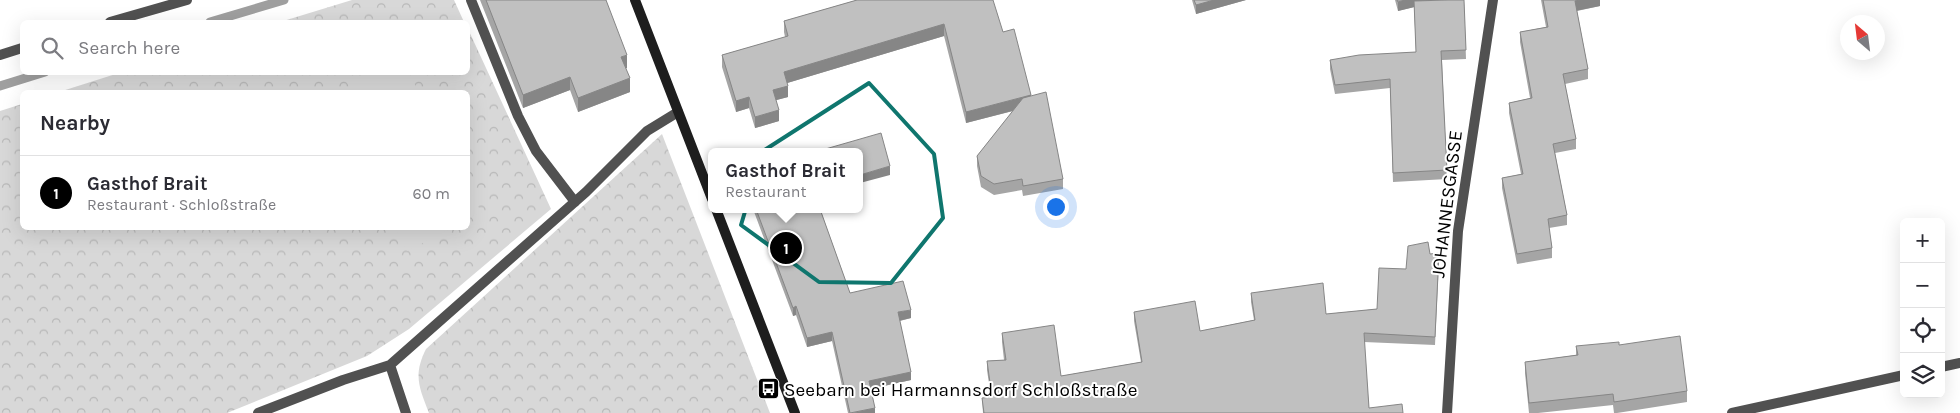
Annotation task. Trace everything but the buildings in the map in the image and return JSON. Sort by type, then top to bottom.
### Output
[{"type":"main road","points":[[636,0],[708,189]]},
{"type":"main road","points":[[718,213],[795,413]]},
{"type":"street","points":[[117,20],[187,0]]},
{"type":"street","points":[[471,0],[518,116],[536,151],[575,202]]},
{"type":"street","name":"JOHANNESGASSE","points":[[1447,413],[1458,231],[1493,0]]},
{"type":"street","points":[[0,55],[20,49]]},
{"type":"street","points":[[258,413],[343,380],[390,365],[575,202],[647,131],[678,112]]},
{"type":"street","points":[[1945,366],[1960,363]]},
{"type":"street","points":[[390,365],[406,413]]},
{"type":"street","points":[[1732,413],[1900,376]]},
{"type":"highlighted area","points":[[869,83],[934,154],[943,218],[891,283],[819,282],[741,225],[763,151]]},
{"type":"green space","points":[[352,0],[454,0],[463,20],[287,20]]},
{"type":"green space","points":[[470,33],[551,209],[409,329],[367,356],[227,413],[0,413],[0,111],[20,105],[20,230],[470,230],[470,90],[65,90],[113,75],[470,75]]},
{"type":"green space","points":[[371,75],[410,75],[418,90],[341,90]]},
{"type":"green space","points":[[662,134],[770,413],[429,413],[422,396],[419,381],[420,366],[426,349]]},
{"type":"green space","points":[[470,189],[481,212],[470,218]]},
{"type":"green space","points":[[396,230],[448,230],[407,251]]},
{"type":"waterway","points":[[217,20],[284,0]]},
{"type":"waterway","points":[[0,86],[35,75]]},
{"type":"place","name":"Gasthof Brait","points":[[786,248]]},
{"type":"place","name":"Seebarn bei Harmannsdorf Schloßstraße","points":[[768,389]]}]
